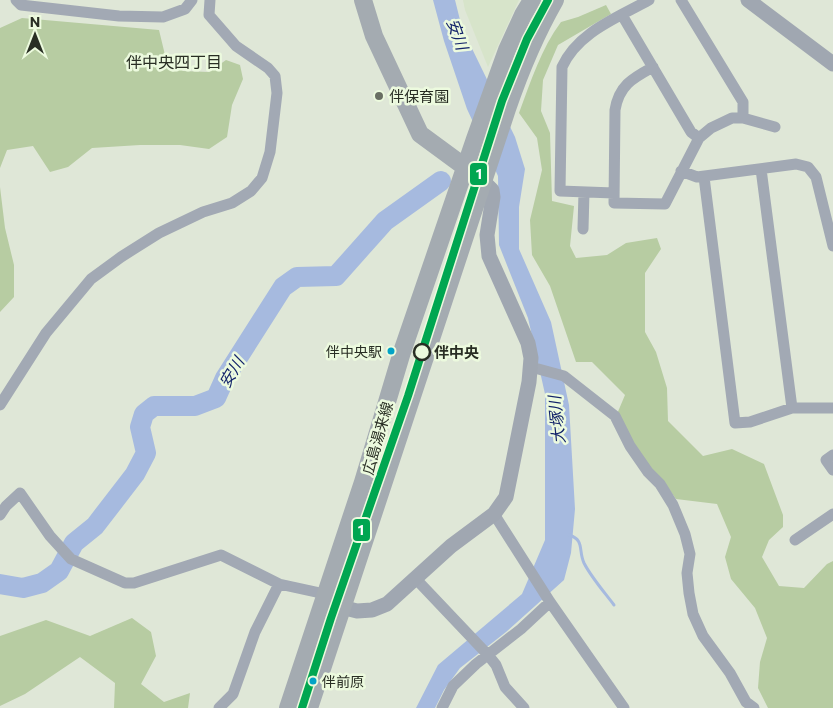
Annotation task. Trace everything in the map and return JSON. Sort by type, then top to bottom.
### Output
[{"type":"main road","points":[[363,0],[374,36],[420,134],[484,182]]},
{"type":"main road","name":"広島湯来線","points":[[288,708],[364,482],[402,352],[480,125],[507,50],[522,16],[532,0]]},
{"type":"main road","name":"広島湯来線","points":[[309,708],[522,65],[542,23],[556,0]]},
{"type":"street","points":[[16,0],[21,5],[118,16],[163,17],[185,9],[192,0]]},
{"type":"street","points":[[0,405],[46,333],[91,280],[121,257],[158,233],[203,212],[232,203],[252,192],[262,178],[270,152],[277,92],[275,76],[268,68],[236,46],[209,14],[210,0]]},
{"type":"street","points":[[614,193],[560,191],[562,67],[567,55],[588,34],[649,0]]},
{"type":"street","points":[[681,0],[743,102],[744,118]]},
{"type":"street","points":[[748,0],[833,64]]},
{"type":"street","points":[[622,15],[691,132],[699,138]]},
{"type":"street","points":[[653,67],[633,78],[617,98],[615,110],[614,203],[665,204],[699,138],[711,128],[732,118],[744,118],[775,127]]},
{"type":"street","points":[[681,171],[696,177],[796,164],[808,167],[816,177],[833,246]]},
{"type":"street","points":[[761,169],[792,408]]},
{"type":"street","points":[[704,176],[735,423],[750,422],[792,408],[833,408]]},
{"type":"street","points":[[0,515],[6,506],[20,493],[50,536],[68,556],[125,583],[134,583],[221,555],[279,584],[325,594],[342,607],[357,611],[372,610],[387,604],[451,546],[494,514],[506,497],[533,368],[528,343],[490,256],[487,235],[493,197],[492,190],[484,182]]},
{"type":"street","points":[[583,229],[584,192]]},
{"type":"street","points":[[533,368],[564,376],[615,416],[630,446],[648,472],[660,484],[673,505],[685,534],[690,554],[687,573],[693,614],[703,636],[730,673],[746,702],[754,708]]},
{"type":"street","points":[[833,455],[826,460],[833,470]]},
{"type":"street","points":[[494,514],[548,599],[624,708]]},
{"type":"street","points":[[795,540],[833,514]]},
{"type":"street","points":[[415,578],[486,653],[496,665],[505,687],[524,708]]},
{"type":"street","points":[[219,708],[233,694],[255,632],[279,584]]},
{"type":"street","points":[[442,708],[453,686],[486,653],[521,629],[548,599]]},
{"type":"shaded area","points":[[463,0],[519,0],[488,67],[465,10]]},
{"type":"shaded area","points":[[606,5],[611,14],[558,45],[543,80],[541,111],[550,133],[552,201],[574,206],[570,246],[576,258],[607,255],[626,243],[657,238],[661,249],[645,273],[645,332],[656,352],[667,388],[668,421],[703,456],[732,449],[764,464],[783,515],[783,527],[769,540],[762,557],[779,586],[804,588],[827,564],[833,561],[833,708],[768,708],[758,688],[760,662],[767,638],[755,608],[731,579],[725,557],[731,537],[717,504],[676,499],[666,485],[646,464],[617,414],[625,395],[592,362],[576,362],[550,286],[532,255],[530,220],[542,170],[537,138],[519,113],[542,54],[561,22]]},
{"type":"shaded area","points":[[22,18],[159,30],[165,55],[183,71],[209,72],[226,60],[240,65],[243,79],[232,105],[227,137],[209,149],[180,145],[92,148],[68,167],[50,172],[33,146],[7,150],[0,168],[0,28]]},
{"type":"shaded area","points":[[0,187],[5,228],[14,265],[14,297],[0,312]]},
{"type":"shaded area","points":[[132,618],[151,632],[156,656],[141,684],[164,702],[190,693],[188,708],[114,708],[115,683],[80,657],[25,694],[0,706],[0,636],[46,620],[90,636]]},
{"type":"water","name":"大塚川","points":[[433,0],[455,0],[462,28],[515,137],[525,169],[519,207],[519,249],[551,322],[569,405],[575,509],[571,553],[564,580],[506,632],[460,668],[444,690],[435,708],[416,708],[438,665],[522,594],[545,540],[545,394],[528,318],[499,245],[498,176],[467,109],[444,41]]},
{"type":"waterway","name":"安川","points":[[0,584],[23,588],[42,583],[59,571],[74,543],[95,526],[135,474],[146,453],[140,427],[144,414],[154,406],[195,406],[216,398],[225,378],[283,287],[297,277],[336,276],[385,221],[441,181]]},
{"type":"waterway","points":[[569,535],[574,537],[579,543],[584,563],[614,605]]},
{"type":"transit line","name":"1","points":[[302,708],[408,396],[502,101],[527,39],[548,0]]},
{"type":"place","name":"伴保育園","points":[[379,96]]},
{"type":"place","name":"伴中央駅","points":[[391,351]]},
{"type":"place","name":"伴中央","points":[[422,352]]},
{"type":"place","name":"伴前原","points":[[313,681]]},
{"type":"district","name":"伴中央四丁目","points":[[174,61]]}]
